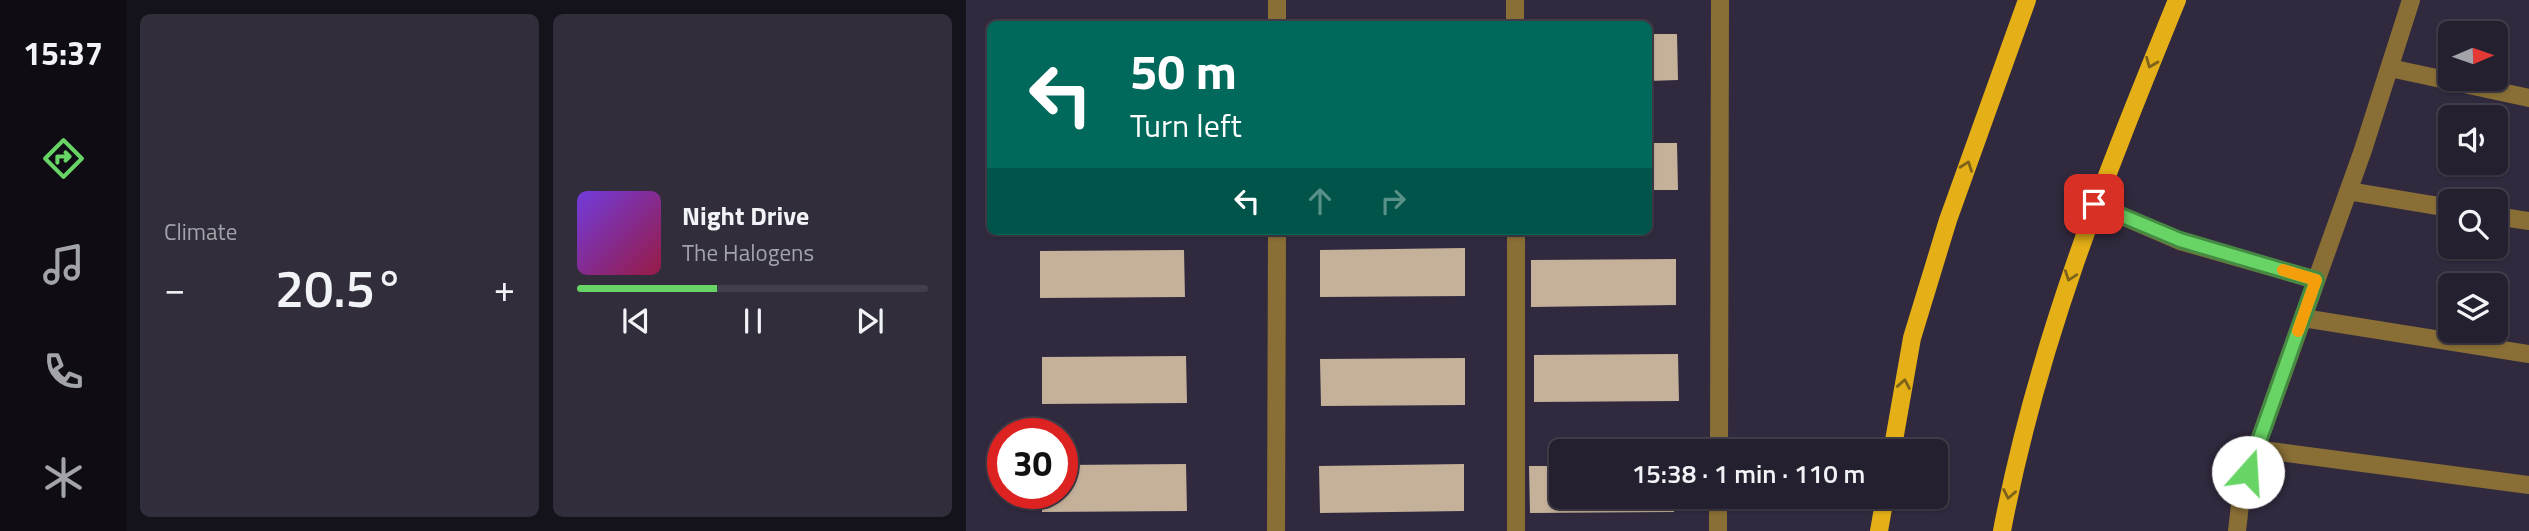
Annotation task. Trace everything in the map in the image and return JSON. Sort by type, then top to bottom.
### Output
[{"type":"main road","points":[[1894,439],[1912,338],[1948,220],[2027,0]]},
{"type":"main road","points":[[2002,531],[2040,362],[2094,204],[2177,0]]},
{"type":"main road","points":[[1879,531],[1883,509]]},
{"type":"street","points":[[1277,21],[1278,0]]},
{"type":"street","points":[[1515,0],[1515,21]]},
{"type":"street","points":[[1718,439],[1720,0]]},
{"type":"street","points":[[2237,531],[2241,496],[2256,449],[2348,191],[2411,0]]},
{"type":"street","points":[[2390,68],[2529,98]]},
{"type":"street","points":[[2348,191],[2438,206]]},
{"type":"street","points":[[2094,204],[2180,240],[2316,280]]},
{"type":"street","points":[[2508,218],[2529,221]]},
{"type":"street","points":[[1276,531],[1277,235]]},
{"type":"street","points":[[1516,235],[1516,531]]},
{"type":"street","points":[[2302,318],[2529,354]]},
{"type":"street","points":[[2256,449],[2529,485]]},
{"type":"street","points":[[1718,509],[1718,531]]},
{"type":"building","points":[[1652,34],[1677,34],[1678,80],[1652,81]]},
{"type":"building","points":[[1652,143],[1677,143],[1678,190],[1652,190]]},
{"type":"building","points":[[1465,248],[1465,296],[1320,297],[1320,250]]},
{"type":"building","points":[[1184,250],[1185,297],[1040,298],[1040,251]]},
{"type":"building","points":[[1676,259],[1676,305],[1531,307],[1531,260]]},
{"type":"building","points":[[1678,354],[1679,401],[1534,402],[1534,355]]},
{"type":"building","points":[[1186,356],[1187,403],[1042,404],[1042,357]]},
{"type":"building","points":[[1465,358],[1465,405],[1321,406],[1320,359]]},
{"type":"building","points":[[1186,464],[1187,511],[1042,512],[1042,509],[1078,509],[1078,465]]},
{"type":"building","points":[[1464,464],[1464,511],[1320,513],[1319,466]]},
{"type":"building","points":[[1529,466],[1549,466],[1549,509],[1674,509],[1674,512],[1530,513]]},
{"type":"slow traffic","points":[[2283,270],[2316,280],[2298,331]]},
{"type":"route","points":[[2094,204],[2180,240],[2316,280],[2248,472]]}]
